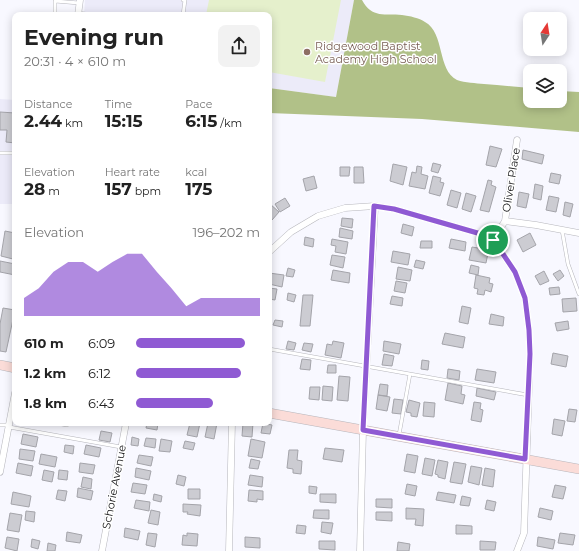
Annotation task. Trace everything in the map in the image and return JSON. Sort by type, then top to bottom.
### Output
[{"type":"street","points":[[78,12],[80,2]]},
{"type":"street","name":"Oliver Place","points":[[493,240],[504,221],[517,140]]},
{"type":"street","points":[[360,551],[363,430],[374,206]]},
{"type":"street","points":[[272,249],[291,232],[318,216],[345,208],[374,206],[394,209],[481,234],[493,240],[515,272],[525,298],[529,330],[524,533],[517,551]]},
{"type":"street","points":[[504,221],[536,225],[579,234]]},
{"type":"street","points":[[0,365],[12,367]]},
{"type":"street","points":[[0,472],[12,411]]},
{"type":"street","points":[[272,414],[579,469]]},
{"type":"street","name":"Schorie Avenue","points":[[102,551],[125,426]]},
{"type":"street","points":[[229,551],[232,426]]},
{"type":"lane","points":[[183,12],[185,0]]},
{"type":"lane","points":[[55,12],[55,1],[80,2]]},
{"type":"lane","points":[[0,153],[12,153]]},
{"type":"lane","points":[[562,230],[568,264],[579,291]]},
{"type":"lane","points":[[272,350],[528,395]]},
{"type":"lane","points":[[399,436],[410,374]]},
{"type":"lane","points":[[0,424],[121,447]]},
{"type":"shaded area","name":"Ridgewood Baptist Academy High School","points":[[85,0],[354,0],[336,97],[272,88],[272,12],[84,12]]},
{"type":"shaded area","points":[[0,99],[12,100],[12,204],[0,204]]},
{"type":"green space","points":[[209,0],[341,0],[325,82],[272,73],[272,12],[207,12]]},
{"type":"green space","points":[[354,0],[362,0],[370,10],[375,13],[402,15],[417,18],[431,27],[436,34],[446,68],[457,80],[470,83],[523,87],[523,108],[567,108],[567,91],[579,92],[579,132],[422,119],[272,113],[272,88],[336,97]]},
{"type":"building","points":[[0,112],[12,113],[12,143],[6,142],[7,130],[0,130]]},
{"type":"building","points":[[490,146],[502,149],[496,167],[486,165]]},
{"type":"building","points":[[523,150],[544,155],[542,164],[522,159]]},
{"type":"building","points":[[433,163],[441,165],[438,173],[431,171]]},
{"type":"building","points":[[393,164],[407,167],[403,185],[390,181]]},
{"type":"building","points":[[417,166],[422,167],[421,174],[428,176],[425,189],[409,186],[412,172],[416,173]]},
{"type":"building","points":[[340,167],[350,167],[349,176],[340,176]]},
{"type":"building","points":[[354,167],[363,167],[364,183],[354,183]]},
{"type":"building","points":[[551,173],[561,175],[559,184],[549,182]]},
{"type":"building","points":[[314,176],[317,188],[306,191],[303,179]]},
{"type":"building","points":[[433,176],[441,178],[440,182],[444,183],[440,196],[429,193]]},
{"type":"building","points":[[488,180],[492,181],[491,185],[496,187],[489,212],[480,210]]},
{"type":"building","points":[[535,184],[543,186],[541,200],[533,198]]},
{"type":"building","points":[[451,190],[461,193],[457,208],[447,205]]},
{"type":"building","points":[[519,192],[529,194],[526,208],[517,206]]},
{"type":"building","points":[[466,193],[476,196],[471,212],[462,209]]},
{"type":"building","points":[[549,196],[559,198],[556,212],[546,210]]},
{"type":"building","points":[[285,198],[290,206],[280,212],[275,204]]},
{"type":"building","points":[[565,202],[573,204],[570,217],[563,215]]},
{"type":"building","points":[[272,206],[279,212],[272,220]]},
{"type":"building","points":[[342,218],[353,219],[352,228],[341,226]]},
{"type":"building","points":[[403,224],[414,227],[412,236],[401,233]]},
{"type":"building","points":[[340,228],[353,231],[352,239],[339,237]]},
{"type":"building","points":[[5,231],[12,232],[12,259],[1,256]]},
{"type":"building","points":[[530,233],[536,245],[523,252],[517,240]]},
{"type":"building","points":[[305,237],[314,239],[313,247],[304,245]]},
{"type":"building","points":[[332,239],[348,242],[346,254],[335,252],[336,246],[331,245]]},
{"type":"building","points":[[451,239],[466,242],[465,251],[449,248]]},
{"type":"building","points":[[421,241],[432,241],[432,248],[420,248]]},
{"type":"building","points":[[472,247],[484,249],[483,253],[488,253],[486,263],[469,260]]},
{"type":"building","points":[[393,251],[410,254],[408,265],[391,262]]},
{"type":"building","points":[[332,255],[345,257],[343,268],[330,265]]},
{"type":"building","points":[[416,260],[425,262],[423,269],[414,267]]},
{"type":"building","points":[[0,261],[12,263],[12,274],[0,272]]},
{"type":"building","points":[[471,265],[479,267],[478,275],[469,273]]},
{"type":"building","points":[[398,267],[412,270],[410,281],[396,279]]},
{"type":"building","points":[[288,268],[295,270],[293,277],[286,276]]},
{"type":"building","points":[[333,270],[350,273],[349,283],[331,280]]},
{"type":"building","points":[[560,270],[564,276],[558,281],[553,274]]},
{"type":"building","points":[[544,271],[549,281],[540,285],[535,276]]},
{"type":"building","points":[[272,273],[284,275],[282,287],[272,285]]},
{"type":"building","points":[[476,275],[490,278],[489,283],[493,284],[491,292],[485,290],[484,295],[477,294],[478,289],[474,288]]},
{"type":"building","points":[[396,281],[407,283],[405,293],[394,291]]},
{"type":"building","points":[[559,287],[560,294],[550,295],[549,288]]},
{"type":"building","points":[[272,288],[277,289],[275,300],[272,300]]},
{"type":"building","points":[[288,293],[296,295],[294,302],[287,300]]},
{"type":"building","points":[[303,295],[313,295],[310,326],[300,326]]},
{"type":"building","points":[[392,296],[403,298],[402,306],[390,304]]},
{"type":"building","points":[[576,298],[577,311],[563,312],[562,299]]},
{"type":"building","points":[[462,306],[471,308],[468,324],[459,322]]},
{"type":"building","points":[[3,308],[12,310],[12,324],[6,352],[0,351],[0,324]]},
{"type":"building","points":[[491,314],[504,317],[503,326],[489,324]]},
{"type":"building","points":[[275,320],[283,321],[282,327],[273,325]]},
{"type":"building","points":[[568,321],[569,329],[557,331],[555,323]]},
{"type":"building","points":[[445,333],[465,337],[463,348],[442,344]]},
{"type":"building","points":[[288,341],[296,343],[294,350],[286,349]]},
{"type":"building","points":[[333,341],[344,343],[341,358],[325,355],[327,344],[332,345]]},
{"type":"building","points":[[384,341],[401,344],[399,354],[383,351]]},
{"type":"building","points":[[304,343],[313,344],[311,352],[302,350]]},
{"type":"building","points":[[553,353],[568,356],[566,367],[551,364]]},
{"type":"building","points":[[384,354],[394,356],[392,366],[382,365]]},
{"type":"building","points":[[302,359],[311,360],[310,370],[300,369]]},
{"type":"building","points":[[422,360],[429,361],[428,370],[421,369]]},
{"type":"building","points":[[328,365],[336,365],[336,373],[327,373]]},
{"type":"building","points":[[448,369],[460,371],[459,380],[447,378]]},
{"type":"building","points":[[477,369],[496,372],[494,383],[475,380]]},
{"type":"building","points":[[339,376],[350,377],[348,401],[337,400]]},
{"type":"building","points":[[448,383],[462,386],[461,394],[465,395],[463,404],[445,400]]},
{"type":"building","points":[[380,384],[388,385],[387,396],[378,395]]},
{"type":"building","points":[[323,386],[333,387],[332,401],[322,400]]},
{"type":"building","points":[[310,387],[320,387],[319,400],[309,399]]},
{"type":"building","points":[[477,388],[496,392],[494,400],[476,396]]},
{"type":"building","points":[[378,395],[390,397],[387,411],[376,409]]},
{"type":"building","points":[[394,399],[403,400],[401,414],[392,413]]},
{"type":"building","points":[[409,400],[420,403],[417,417],[411,416],[411,413],[406,412]]},
{"type":"building","points":[[424,402],[435,403],[434,417],[423,416]]},
{"type":"building","points":[[474,402],[481,403],[480,409],[483,410],[481,422],[471,420]]},
{"type":"building","points":[[569,409],[577,410],[575,422],[567,421]]},
{"type":"building","points":[[554,419],[565,421],[562,436],[552,434]]},
{"type":"building","points":[[146,426],[158,426],[157,430],[146,428]]},
{"type":"building","points":[[189,426],[199,426],[197,437],[187,435]]},
{"type":"building","points":[[207,426],[216,426],[214,439],[205,437]]},
{"type":"building","points":[[243,426],[253,426],[252,437],[242,436]]},
{"type":"building","points":[[262,426],[272,426],[270,434],[261,433]]},
{"type":"building","points":[[101,431],[112,433],[110,442],[99,440]]},
{"type":"building","points":[[23,434],[38,437],[36,447],[21,444]]},
{"type":"building","points":[[132,437],[139,439],[138,446],[131,445]]},
{"type":"building","points":[[146,438],[156,439],[155,448],[144,446]]},
{"type":"building","points":[[161,439],[172,441],[170,452],[159,451]]},
{"type":"building","points":[[251,439],[265,442],[262,458],[248,456]]},
{"type":"building","points":[[185,441],[195,443],[193,450],[183,448]]},
{"type":"building","points":[[65,445],[74,446],[73,454],[64,452]]},
{"type":"building","points":[[86,445],[101,448],[99,457],[84,454]]},
{"type":"building","points":[[325,448],[344,450],[342,462],[323,459]]},
{"type":"building","points":[[20,449],[35,451],[33,461],[19,459]]},
{"type":"building","points":[[289,450],[298,450],[297,460],[302,461],[301,474],[293,473],[293,469],[287,468]]},
{"type":"building","points":[[41,454],[57,457],[55,467],[39,464]]},
{"type":"building","points":[[407,454],[418,456],[415,473],[404,471]]},
{"type":"building","points":[[139,455],[153,457],[151,466],[137,463]]},
{"type":"building","points":[[425,458],[435,460],[432,476],[422,474]]},
{"type":"building","points":[[251,459],[260,461],[258,469],[249,468]]},
{"type":"building","points":[[438,460],[448,462],[445,479],[438,477],[438,475],[435,474]]},
{"type":"building","points":[[454,462],[466,464],[462,484],[450,482]]},
{"type":"building","points":[[18,463],[33,466],[31,476],[16,473]]},
{"type":"building","points":[[80,463],[95,465],[93,474],[79,472]]},
{"type":"building","points":[[471,466],[482,468],[479,485],[468,482]]},
{"type":"building","points":[[136,468],[151,471],[149,480],[135,477]]},
{"type":"building","points":[[485,468],[495,470],[493,487],[482,485]]},
{"type":"building","points":[[44,470],[54,472],[52,482],[42,480]]},
{"type":"building","points":[[59,470],[68,471],[67,480],[58,479]]},
{"type":"building","points":[[178,475],[186,477],[184,486],[176,484]]},
{"type":"building","points":[[250,475],[263,477],[262,487],[248,485]]},
{"type":"building","points":[[83,477],[92,479],[91,489],[81,487]]},
{"type":"building","points":[[133,483],[147,485],[145,494],[131,492]]},
{"type":"building","points":[[407,484],[417,486],[415,496],[405,494]]},
{"type":"building","points":[[555,485],[566,487],[563,499],[552,497]]},
{"type":"building","points":[[309,486],[317,487],[316,494],[309,493]]},
{"type":"building","points":[[78,488],[93,491],[91,500],[77,497]]},
{"type":"building","points":[[188,489],[200,489],[200,499],[188,499]]},
{"type":"building","points":[[58,490],[67,491],[65,501],[56,499]]},
{"type":"building","points":[[249,490],[263,491],[263,500],[257,499],[257,502],[248,501]]},
{"type":"building","points":[[13,492],[31,496],[29,507],[11,504]]},
{"type":"building","points":[[438,492],[456,495],[454,503],[436,500]]},
{"type":"building","points":[[154,494],[162,496],[161,502],[153,500]]},
{"type":"building","points":[[320,494],[336,494],[336,503],[320,502]]},
{"type":"building","points":[[462,496],[471,498],[469,506],[460,505]]},
{"type":"building","points":[[376,499],[392,499],[392,508],[376,507]]},
{"type":"building","points":[[136,500],[150,502],[149,511],[134,508]]},
{"type":"building","points":[[487,500],[496,502],[494,511],[485,509]]},
{"type":"building","points":[[183,504],[201,505],[200,516],[183,512]]},
{"type":"building","points":[[406,508],[424,509],[423,526],[415,525],[416,519],[406,519]]},
{"type":"building","points":[[540,508],[553,511],[551,520],[538,517]]},
{"type":"building","points":[[151,510],[160,512],[158,525],[148,523]]},
{"type":"building","points":[[314,510],[329,510],[329,519],[313,518]]},
{"type":"building","points":[[26,511],[35,512],[34,522],[25,520]]},
{"type":"building","points":[[376,512],[392,512],[392,521],[376,520]]},
{"type":"building","points":[[10,513],[22,515],[19,532],[7,530]]},
{"type":"building","points":[[322,522],[333,523],[331,534],[321,532]]},
{"type":"building","points":[[297,525],[306,526],[305,534],[296,533]]},
{"type":"building","points":[[456,525],[472,526],[472,534],[456,534]]},
{"type":"building","points":[[125,528],[140,531],[138,540],[124,537]]},
{"type":"building","points":[[67,532],[82,535],[80,543],[66,541]]},
{"type":"building","points":[[148,533],[157,534],[155,547],[146,545]]},
{"type":"building","points":[[187,533],[198,534],[197,546],[182,545],[183,535],[187,536]]},
{"type":"building","points":[[560,533],[575,535],[573,545],[558,543]]},
{"type":"building","points":[[7,537],[19,539],[17,551],[5,548]]},
{"type":"building","points":[[245,537],[260,538],[260,548],[245,547]]},
{"type":"building","points":[[538,537],[555,540],[553,549],[537,546]]},
{"type":"building","points":[[32,539],[40,541],[38,549],[31,547]]},
{"type":"building","points":[[319,541],[335,541],[335,550],[319,549]]},
{"type":"building","points":[[480,541],[496,542],[495,550],[480,550]]},
{"type":"building","points":[[398,542],[410,544],[409,551],[397,551]]},
{"type":"building","points":[[48,543],[56,545],[55,551],[47,551]]},
{"type":"place","name":"Ridgewood Baptist Academy High School","points":[[307,52]]},
{"type":"route","points":[[374,206],[394,209],[481,234],[493,240],[515,272],[525,298],[530,354],[525,459],[363,430],[374,206]]}]
